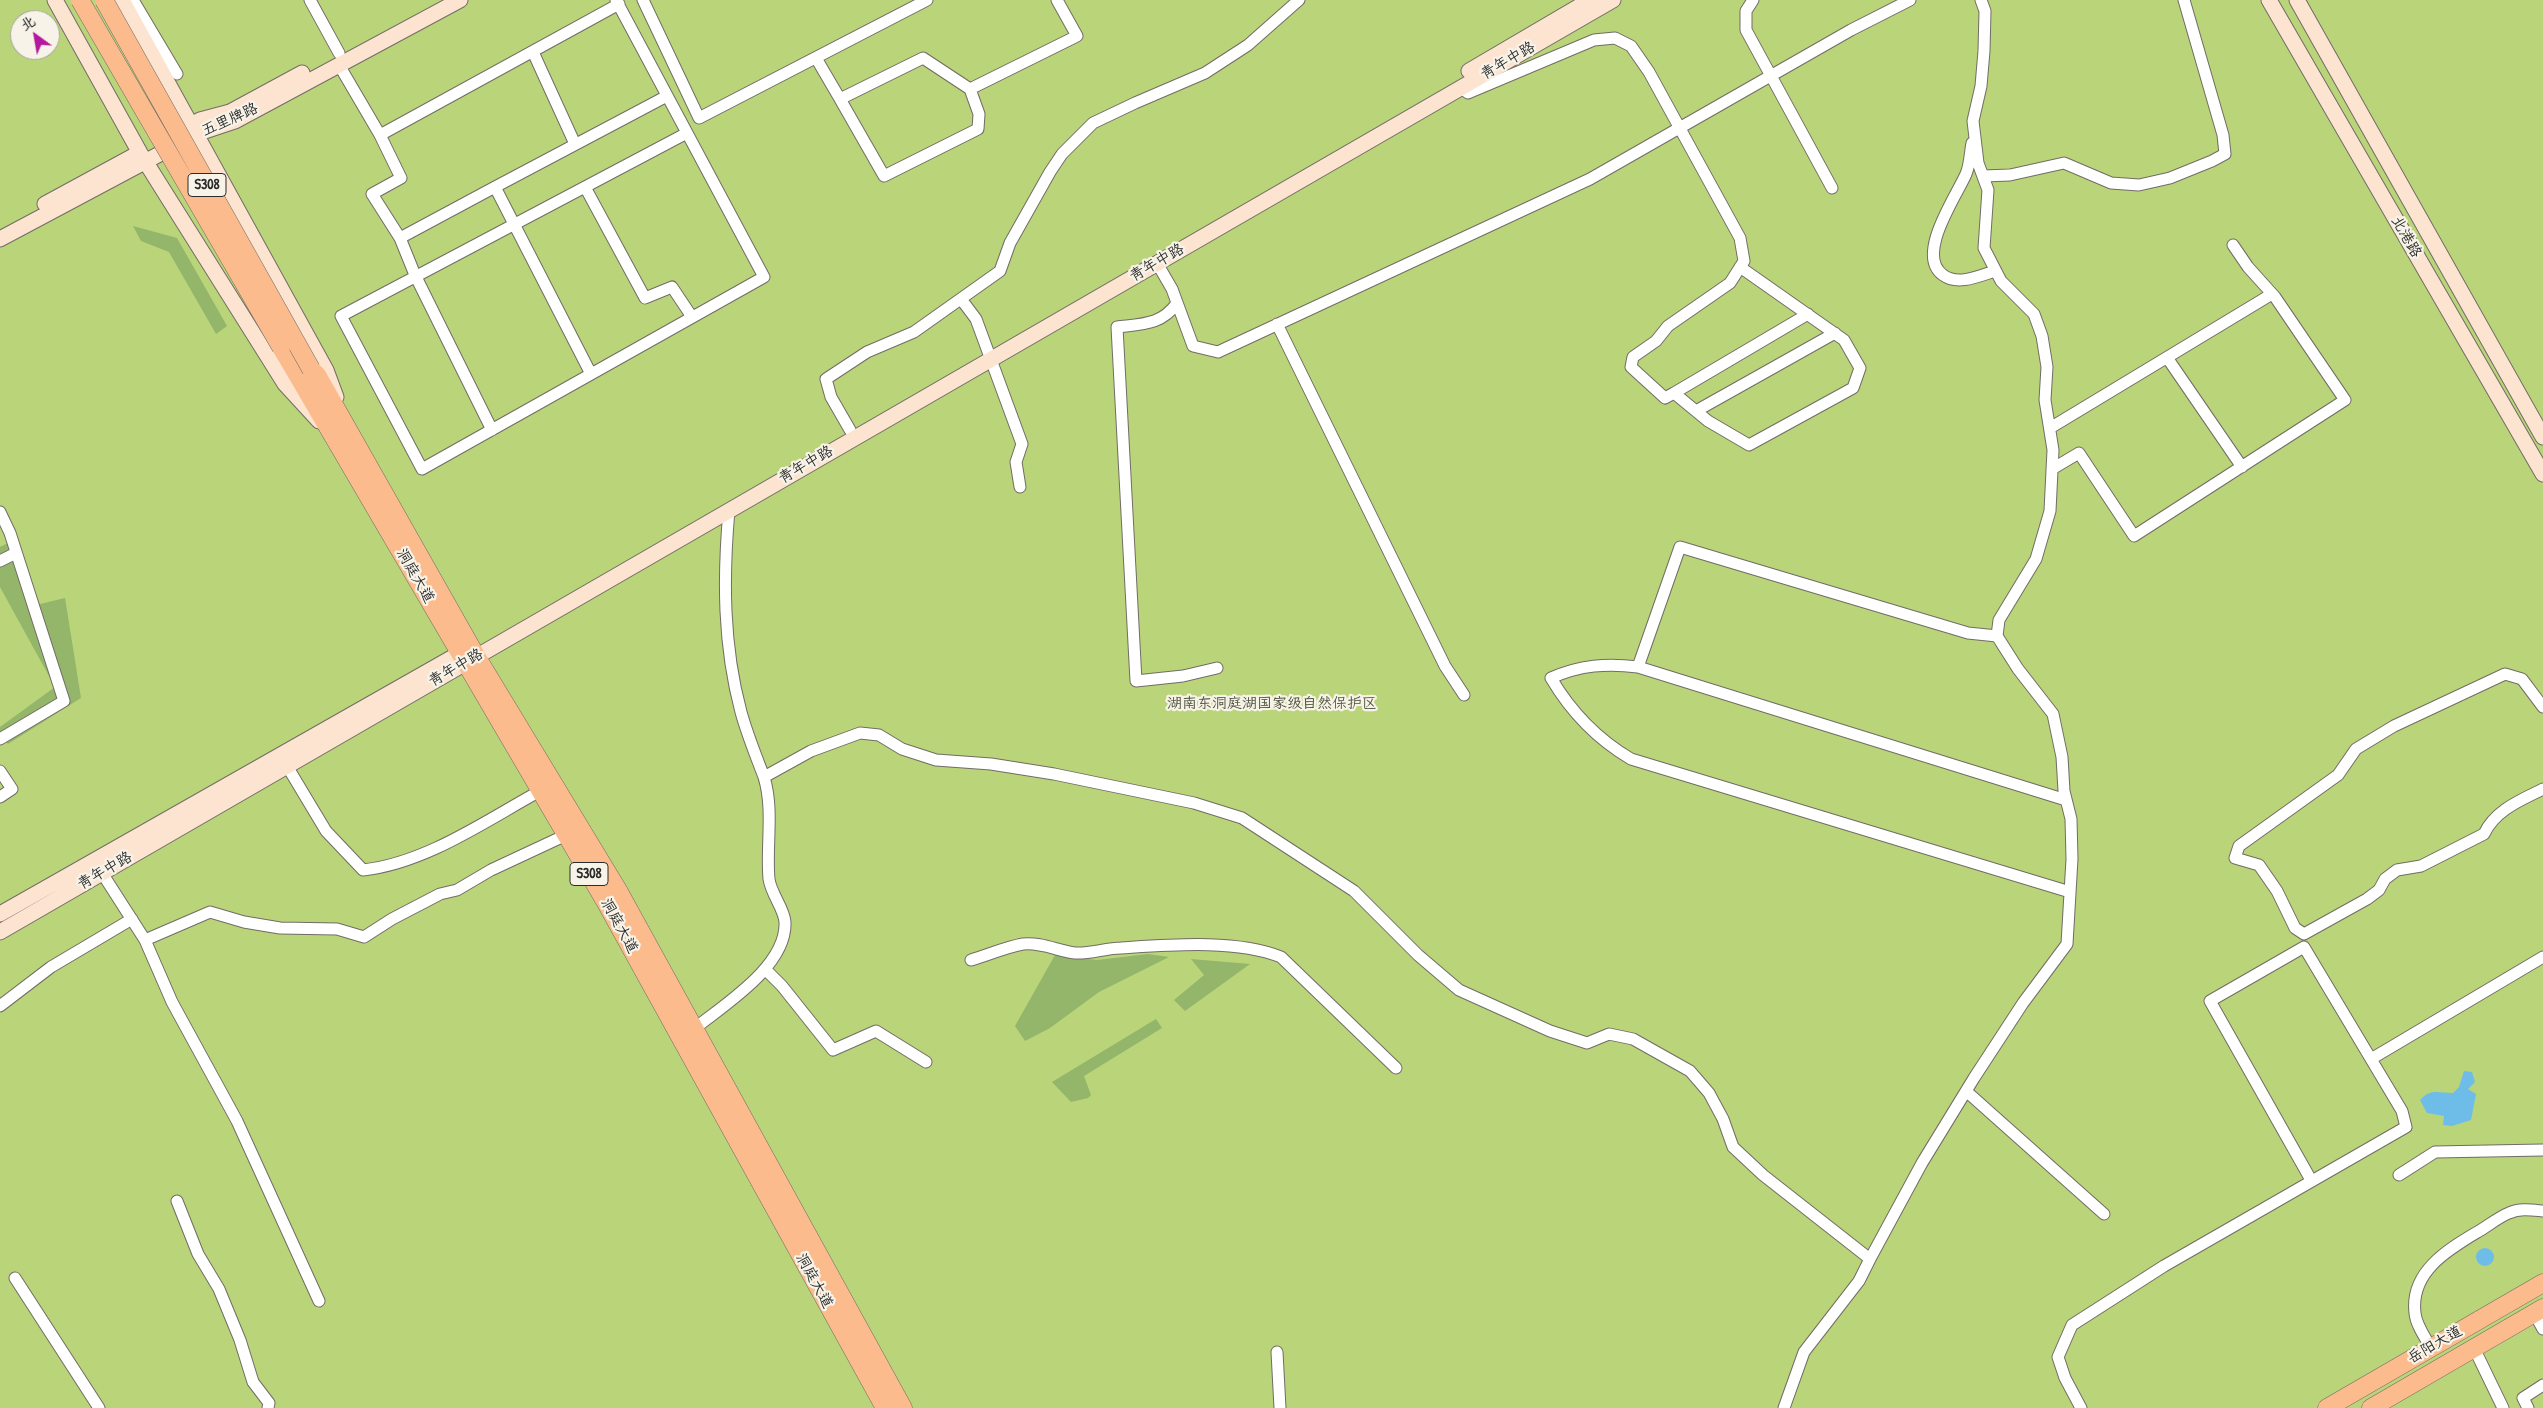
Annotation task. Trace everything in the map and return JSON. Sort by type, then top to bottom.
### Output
[{"type":"main road","points":[[55,0],[143,157],[285,384],[340,431]]},
{"type":"main road","name":"洞庭大道","points":[[80,0],[281,347],[340,431],[468,655],[540,791],[566,834],[885,1408]]},
{"type":"main road","name":"洞庭大道","points":[[104,0],[311,370],[317,375],[340,431]]},
{"type":"main road","points":[[122,0],[326,370],[340,431]]},
{"type":"main road","name":"五里牌路","points":[[195,131],[235,121],[438,0]]},
{"type":"main road","name":"五里牌路","points":[[0,228],[230,112],[460,0]]},
{"type":"main road","points":[[468,655],[850,430],[990,355],[1590,0]]},
{"type":"main road","name":"青年中路","points":[[0,914],[729,510],[990,355],[1613,0]]},
{"type":"main road","name":"北港路","points":[[2269,0],[2543,474]]},
{"type":"main road","name":"北港路","points":[[2297,0],[2543,437]]},
{"type":"main road","name":"五里牌路","points":[[0,240],[143,157]]},
{"type":"main road","name":"洞庭大道","points":[[468,655],[619,892],[903,1408]]},
{"type":"main road","name":"青年中路","points":[[0,932],[287,766],[468,655]]},
{"type":"main road","name":"岳阳大道","points":[[2328,1408],[2543,1283]]},
{"type":"main road","name":"岳阳大道","points":[[2372,1408],[2539,1310]]},
{"type":"street","points":[[133,0],[177,74]]},
{"type":"street","points":[[310,0],[401,178],[372,194],[400,238],[415,275],[492,430]]},
{"type":"street","points":[[643,0],[699,118],[927,0]]},
{"type":"street","points":[[970,89],[1077,36],[1057,0]]},
{"type":"street","points":[[850,430],[831,397],[826,379],[867,352],[914,332],[1000,271],[1010,243],[1050,172],[1062,154],[1093,124],[1135,102],[1205,73],[1248,44],[1299,0]]},
{"type":"street","points":[[1753,0],[1746,11],[1746,30],[1832,188]]},
{"type":"street","points":[[1161,270],[1177,303],[1193,346],[1218,352],[1590,179],[1858,26],[1910,0]]},
{"type":"street","points":[[1784,1408],[1804,1352],[1859,1281],[1922,1163],[2023,1003],[2067,944],[2072,851],[2062,757],[2053,714],[2018,668],[1997,636],[1999,620],[2036,558],[2050,511],[2054,450],[2045,400],[2047,366],[2042,336],[2034,314],[2001,282],[1984,248],[1988,190],[1978,163],[1972,121],[1980,86],[1984,51],[1985,11],[1981,0]]},
{"type":"street","points":[[1982,176],[2010,175],[2064,163],[2111,182],[2139,185],[2170,178],[2212,162],[2225,154],[2223,135],[2184,0]]},
{"type":"street","points":[[380,135],[533,52],[618,2],[764,277],[422,469],[341,316],[415,275],[687,133]]},
{"type":"street","points":[[1461,88],[1468,93],[1594,40],[1615,38],[1631,46],[1649,72],[1740,238],[1744,261],[1730,283],[1668,326],[1656,341],[1633,357],[1630,367],[1665,398],[1808,314]]},
{"type":"street","points":[[533,52],[575,144]]},
{"type":"street","points":[[816,58],[884,176],[978,129],[979,114],[970,89],[923,58],[840,98]]},
{"type":"street","points":[[400,238],[667,96]]},
{"type":"street","points":[[1974,132],[1967,172],[1950,202],[1932,255],[1937,270],[1950,280],[1972,279],[1995,271]]},
{"type":"street","points":[[495,187],[591,374]]},
{"type":"street","points":[[585,187],[645,298],[672,287],[692,318]]},
{"type":"street","points":[[2052,468],[2079,453],[2134,536],[2345,400],[2272,294],[2248,267],[2234,245]]},
{"type":"street","points":[[1674,393],[1696,411],[1749,445],[1853,388],[1860,368],[1844,340],[1740,267]]},
{"type":"street","points":[[2050,428],[2272,294]]},
{"type":"street","points":[[962,299],[976,319],[1022,444],[1016,462],[1020,487]]},
{"type":"street","points":[[1177,303],[1171,312],[1156,323],[1117,327],[1136,681],[1183,676],[1218,668]]},
{"type":"street","points":[[1277,324],[1436,648],[1464,695]]},
{"type":"street","points":[[1696,411],[1835,333]]},
{"type":"street","points":[[2168,358],[2242,466]]},
{"type":"street","points":[[694,1029],[750,984],[784,940],[785,920],[769,881],[770,796],[741,712],[727,637],[724,566],[729,510]]},
{"type":"street","points":[[0,512],[16,553],[64,701],[0,739]]},
{"type":"street","points":[[1638,667],[1680,548],[1968,633],[1997,636]]},
{"type":"street","points":[[0,561],[16,553]]},
{"type":"street","points":[[2066,800],[1638,667],[1619,665],[1589,666],[1569,670],[1550,678],[1576,714],[1595,735],[1631,759],[2070,892]]},
{"type":"street","points":[[2304,934],[2295,928],[2276,891],[2259,865],[2235,858],[2239,846],[2338,775],[2356,749],[2394,726],[2505,674],[2522,679],[2538,690],[2543,707]]},
{"type":"street","points":[[764,777],[810,751],[860,733],[879,736],[902,749],[936,760],[991,764],[1063,776],[1194,803],[1242,818],[1354,891],[1389,928],[1459,990],[1550,1031],[1587,1043],[1609,1034],[1633,1039],[1690,1071],[1709,1093],[1723,1119],[1733,1147],[1763,1175],[1870,1259]]},
{"type":"street","points":[[287,766],[326,831],[363,870],[386,867],[416,856],[540,791]]},
{"type":"street","points":[[0,771],[12,789],[0,797]]},
{"type":"street","points":[[2304,934],[2367,899],[2379,890],[2385,879],[2397,870],[2421,866],[2484,834],[2488,825],[2503,810],[2543,789]]},
{"type":"street","points":[[145,940],[210,912],[244,922],[280,928],[337,929],[364,936],[440,894],[457,890],[491,870],[566,834]]},
{"type":"street","points":[[102,873],[145,940],[172,1002],[237,1121],[319,1301]]},
{"type":"street","points":[[0,1006],[51,967],[132,919]]},
{"type":"street","points":[[2081,1408],[2065,1378],[2058,1357],[2072,1325],[2164,1266],[2406,1127],[2402,1111],[2304,947],[2304,934]]},
{"type":"street","points":[[971,960],[1023,944],[1055,947],[1076,953],[1118,948],[1179,945],[1230,947],[1270,952],[1281,957],[1396,1068]]},
{"type":"street","points":[[2304,947],[2210,1002],[2312,1180]]},
{"type":"street","points":[[2371,1059],[2543,957]]},
{"type":"street","points":[[764,968],[782,986],[833,1050],[876,1031],[926,1062]]},
{"type":"street","points":[[1966,1092],[2104,1214]]},
{"type":"street","points":[[2398,1175],[2435,1152],[2543,1150]]},
{"type":"street","points":[[177,1201],[198,1254],[219,1289],[240,1340],[253,1382],[269,1403],[268,1408]]},
{"type":"street","points":[[2431,1348],[2415,1314],[2416,1294],[2426,1271],[2442,1254],[2509,1213],[2524,1209],[2543,1211]]},
{"type":"street","points":[[15,1278],[99,1408]]},
{"type":"street","points":[[2539,1310],[2543,1329]]},
{"type":"street","points":[[2474,1348],[2503,1408]]},
{"type":"street","points":[[1277,1352],[1280,1408]]},
{"type":"street","points":[[2528,1408],[2522,1398],[2543,1384]]},
{"type":"green space","name":"湖南东洞庭湖国家级自然保护区","points":[[0,0],[2543,0],[2543,1408],[0,1408]]},
{"type":"green space","points":[[133,226],[177,238],[227,326],[216,334],[169,252],[141,241]]},
{"type":"green space","points":[[10,542],[40,604],[65,598],[81,698],[8,744],[0,735],[0,727],[55,687],[0,587],[0,547]]},
{"type":"green space","points":[[1148,954],[1169,957],[1099,992],[1050,1028],[1025,1041],[1015,1026],[1055,955],[1097,960]]},
{"type":"green space","points":[[1191,959],[1250,964],[1185,1011],[1174,1000],[1204,975]]},
{"type":"green space","points":[[1156,1019],[1162,1028],[1084,1076],[1091,1095],[1088,1098],[1071,1102],[1052,1082]]},
{"type":"water","points":[[2464,1071],[2472,1072],[2475,1082],[2468,1089],[2476,1094],[2471,1120],[2452,1126],[2443,1125],[2444,1116],[2427,1113],[2420,1100],[2431,1093],[2453,1093],[2459,1087]]},
{"type":"water","points":[[2481,1248],[2489,1248],[2494,1253],[2492,1264],[2481,1266],[2476,1261],[2476,1253]]}]
